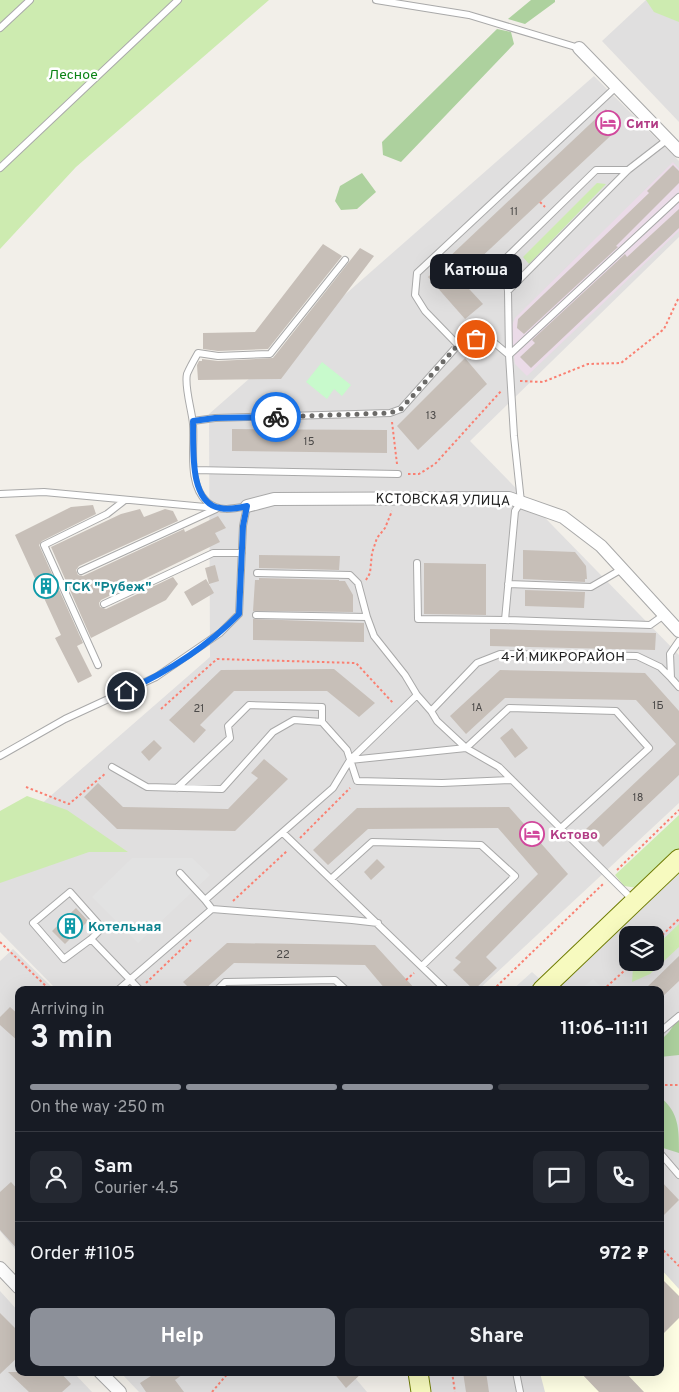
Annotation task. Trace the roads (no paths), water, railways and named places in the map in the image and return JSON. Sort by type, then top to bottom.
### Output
[{"type":"main road","points":[[546,986],[679,859]]},
{"type":"main road","points":[[419,1376],[422,1392]]},
{"type":"street","points":[[579,48],[679,151]]},
{"type":"street","name":"КСТОВСКАЯ УЛИЦА","points":[[247,506],[274,499],[509,498],[563,518],[601,546],[679,632]]},
{"type":"street","points":[[0,1268],[15,1284]]},
{"type":"street","points":[[104,1376],[120,1392]]},
{"type":"lane","points":[[0,28],[30,0]]},
{"type":"lane","points":[[0,168],[178,0]]},
{"type":"lane","points":[[376,0],[468,14],[579,48]]},
{"type":"lane","points":[[458,345],[425,311],[414,296],[418,273],[616,86]]},
{"type":"lane","points":[[508,291],[628,170],[668,139]]},
{"type":"lane","points":[[505,620],[515,512],[521,502],[510,380],[508,291],[504,260],[596,170],[628,170]]},
{"type":"lane","points":[[509,355],[679,197]]},
{"type":"lane","points":[[217,508],[207,502],[199,492],[194,470],[193,421],[190,410],[187,375],[198,353],[218,356],[270,354],[346,260]]},
{"type":"lane","points":[[193,421],[215,418],[390,413],[401,409],[458,345],[476,339],[491,340],[509,355]]},
{"type":"lane","points":[[194,470],[398,474]]},
{"type":"lane","points":[[0,494],[44,492],[229,509],[247,506],[243,526],[239,614],[220,633],[156,677],[65,719],[0,756]]},
{"type":"lane","points":[[98,666],[44,545],[107,514],[125,500]]},
{"type":"lane","points":[[81,571],[217,508]]},
{"type":"lane","points":[[104,604],[213,553],[242,553]]},
{"type":"lane","points":[[417,563],[418,619],[650,625],[664,614]]},
{"type":"lane","points":[[508,584],[590,587],[622,569]]},
{"type":"lane","points":[[257,573],[350,575],[358,583],[366,617],[374,636],[405,675],[417,695],[437,721],[466,748],[499,767],[634,901]]},
{"type":"lane","points":[[256,615],[366,617]]},
{"type":"lane","points":[[671,678],[670,654],[679,641]]},
{"type":"lane","name":"4-Й МИКРОРАЙОН","points":[[431,711],[477,663],[500,654],[637,656],[660,667],[679,687]]},
{"type":"lane","points":[[205,900],[333,788],[350,760],[417,695]]},
{"type":"lane","points":[[176,788],[230,738],[228,726],[249,705],[322,707],[322,722],[347,750],[356,781],[442,783],[512,780]]},
{"type":"lane","points":[[350,760],[466,748],[509,708],[616,711],[649,748],[561,828]]},
{"type":"lane","points":[[112,767],[147,787],[222,789],[273,732],[294,720],[322,722]]},
{"type":"lane","points":[[283,833],[442,986]]},
{"type":"lane","points":[[332,879],[372,842],[481,845],[515,876],[422,966]]},
{"type":"lane","points":[[180,873],[212,908],[379,924]]},
{"type":"lane","points":[[70,892],[102,928],[91,939],[64,959],[33,923],[70,892]]},
{"type":"lane","points":[[123,986],[212,908]]},
{"type":"lane","points":[[91,939],[135,986]]},
{"type":"lane","points":[[221,986],[225,982],[335,980],[342,986]]},
{"type":"lane","points":[[664,1029],[679,1016]]},
{"type":"lane","points":[[664,1157],[679,1174]]},
{"type":"lane","points":[[517,1376],[520,1392]]},
{"type":"place","name":"Сити","points":[[608,123]]},
{"type":"place","name":"Катюша","points":[[476,339]]},
{"type":"place","name":"ГСК \"Рубеж\"","points":[[46,586]]},
{"type":"place","name":"Кстово","points":[[532,834]]},
{"type":"place","name":"Котельная","points":[[70,926]]},
{"type":"park label","name":"Лесное","points":[[73,74]]}]
